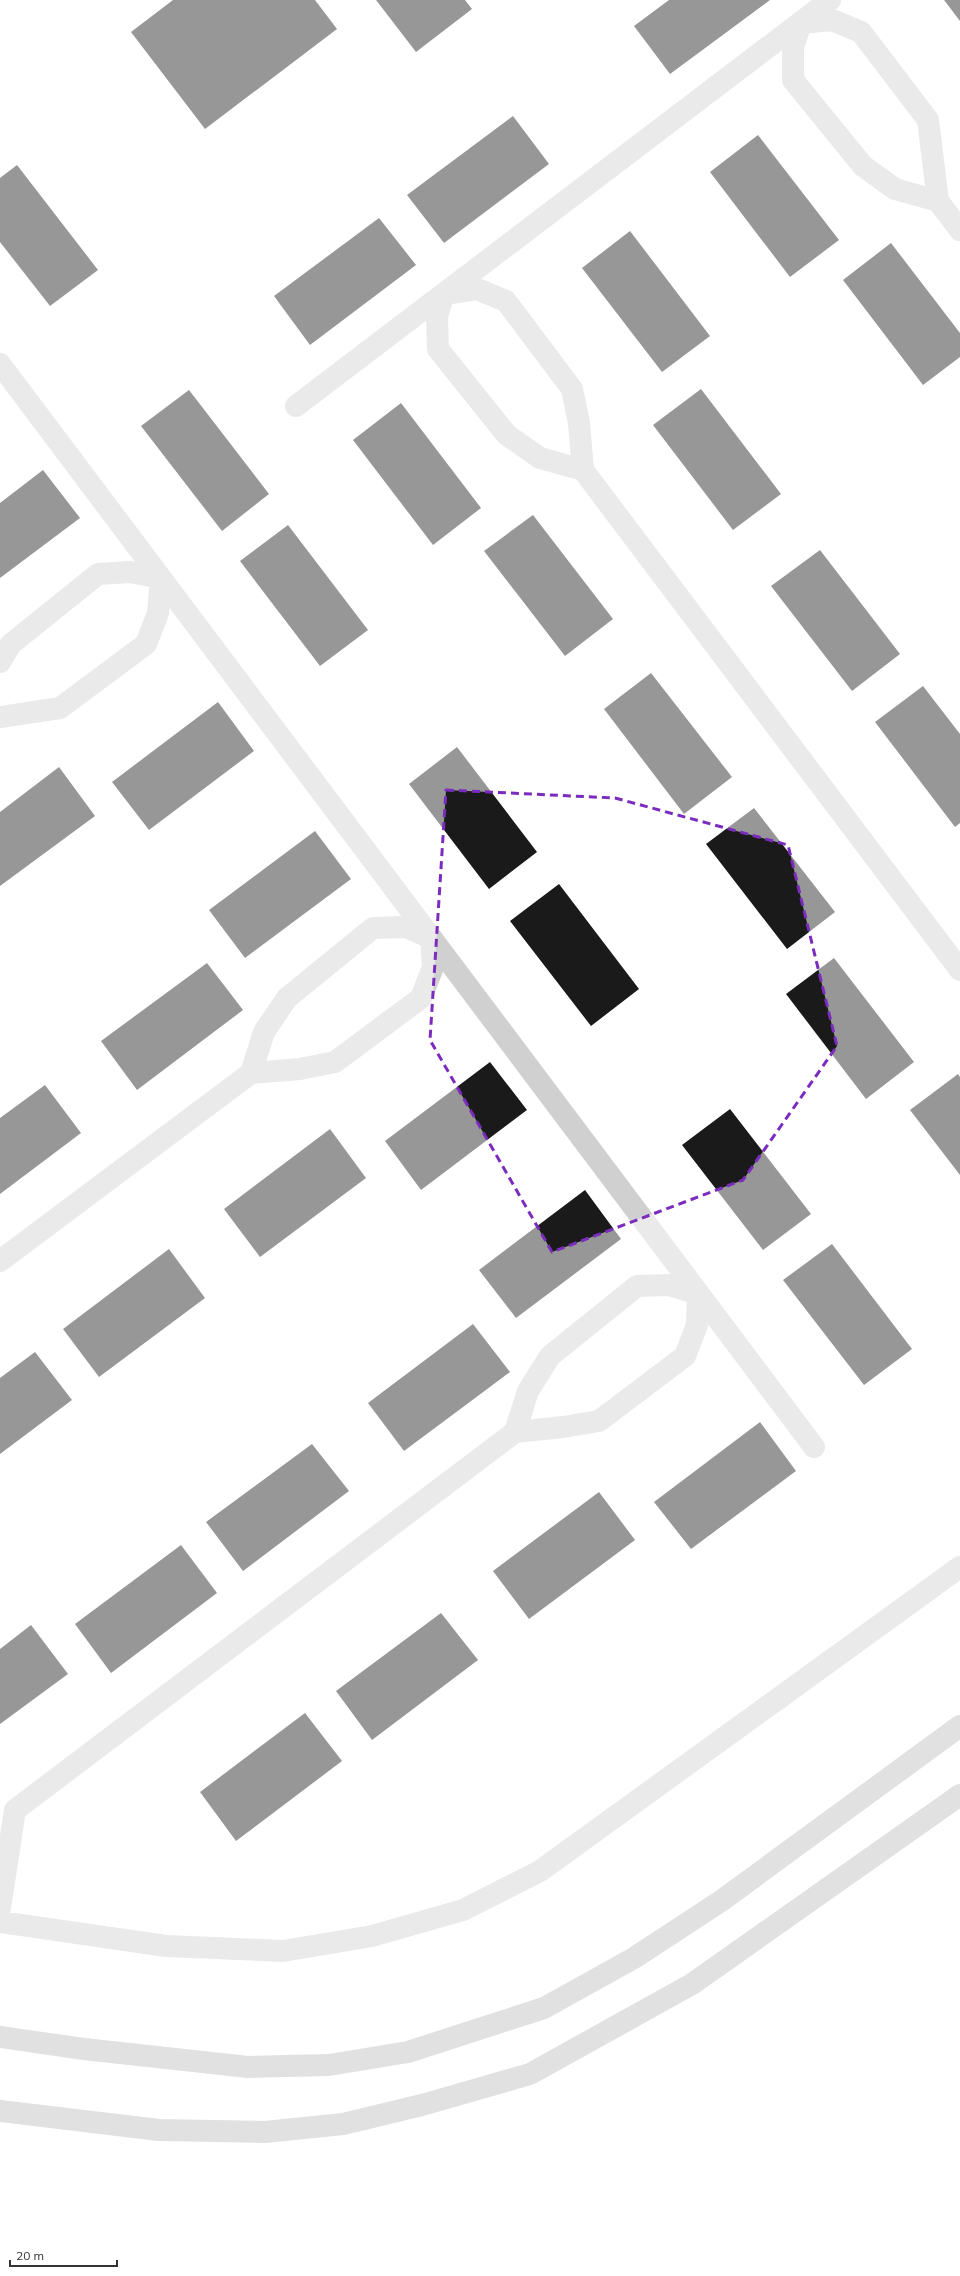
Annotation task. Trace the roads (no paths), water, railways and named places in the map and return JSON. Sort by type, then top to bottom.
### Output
[{"type":"main road","points":[[0,2037],[84,2049],[248,2067],[329,2065],[408,2052],[544,2008],[634,1958],[720,1902],[960,1726]]},
{"type":"main road","points":[[0,2111],[159,2130],[264,2132],[343,2124],[422,2106],[530,2074],[692,1984],[960,1795]]},
{"type":"street","points":[[296,406],[830,0]]},
{"type":"street","points":[[801,22],[832,20],[861,32],[928,120],[938,201],[960,230]]},
{"type":"street","points":[[801,22],[793,47],[793,80],[863,166],[895,189],[938,201]]},
{"type":"street","points":[[444,294],[477,289],[506,301],[572,389],[579,423],[583,470],[960,970]]},
{"type":"street","points":[[444,294],[438,316],[438,349],[507,435],[540,458],[583,470]]},
{"type":"street","points":[[0,364],[814,1447]]},
{"type":"street","points":[[0,662],[11,644],[98,574],[130,572],[161,578]]},
{"type":"street","points":[[0,717],[60,708],[146,644],[158,613],[161,578]]},
{"type":"street","points":[[251,1073],[264,1032],[287,998],[373,928],[406,926],[431,938]]},
{"type":"street","points":[[0,1261],[251,1073],[300,1069],[335,1062],[421,998],[433,967],[431,938]]},
{"type":"street","points":[[515,1432],[528,1390],[550,1356],[637,1286],[669,1285],[698,1294]]},
{"type":"street","points":[[0,1908],[15,1810],[515,1432],[563,1427],[599,1421],[685,1356],[697,1326],[698,1294]]},
{"type":"street","points":[[0,1922],[166,1946],[283,1951],[372,1936],[463,1910],[540,1871],[960,1567]]}]
